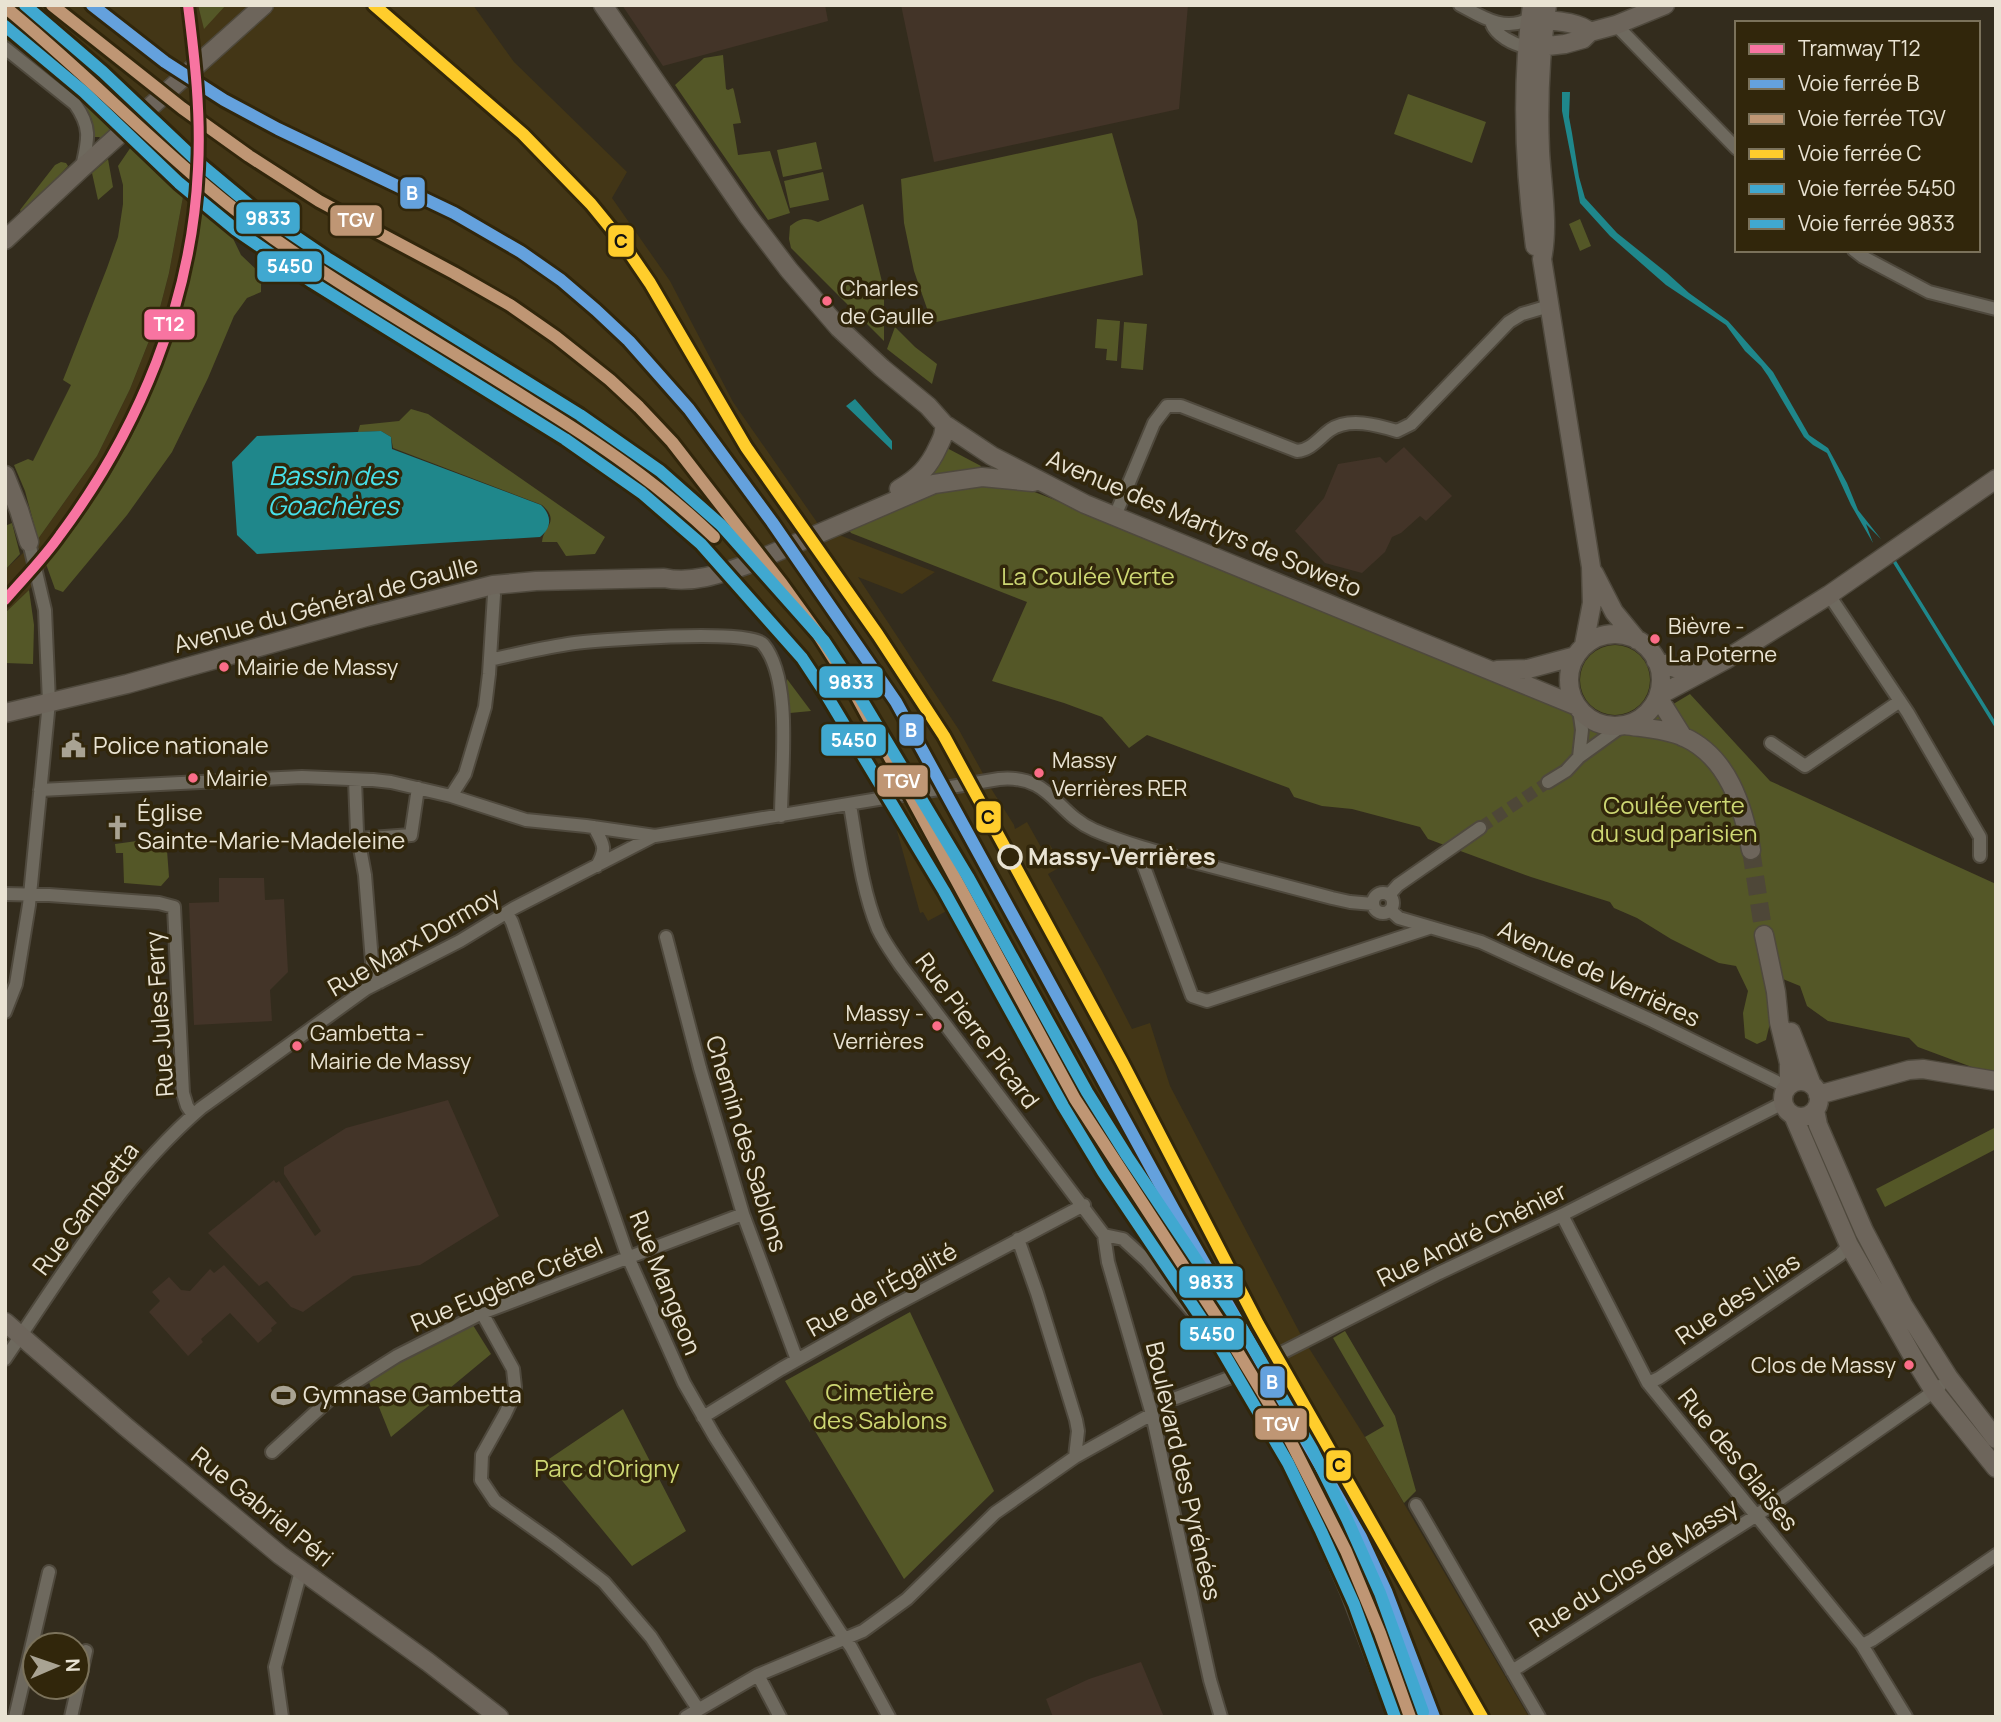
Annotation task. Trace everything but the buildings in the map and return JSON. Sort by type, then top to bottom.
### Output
[{"type":"main road","points":[[5,240],[264,5]]},
{"type":"main road","name":"Avenue des Martyrs de Soweto","points":[[603,5],[748,216],[789,270],[839,328],[929,406],[951,429],[992,456],[1040,482],[1115,516],[1578,707]]},
{"type":"main road","points":[[1536,27],[1583,38],[1590,32],[1616,26],[1665,5]]},
{"type":"main road","points":[[1536,27],[1576,26],[1590,32]]},
{"type":"main road","points":[[1536,27],[1546,242],[1542,259],[1591,567],[1592,603],[1580,651],[1569,672],[1570,690],[1578,707],[1591,720],[1606,726],[1657,730],[1683,737],[1706,752],[1724,774],[1738,798],[1751,850]]},
{"type":"main road","points":[[1536,27],[1526,156],[1535,249],[1542,259]]},
{"type":"main road","name":"Avenue du Général de Gaulle","points":[[5,713],[127,684],[366,617],[493,585],[536,580],[664,578],[738,560],[912,482],[930,465],[945,432],[951,429]]},
{"type":"main road","points":[[5,475],[29,542]]},
{"type":"main road","name":"Avenue du Général de Gaulle","points":[[664,578],[677,581],[739,568],[934,484],[982,477],[1040,482]]},
{"type":"main road","points":[[1658,696],[1725,660],[1829,595],[1996,479]]},
{"type":"main road","points":[[1591,567],[1614,612],[1647,648],[1656,661],[1661,677],[1658,696],[1645,715],[1623,726]]},
{"type":"main road","points":[[1580,651],[1596,638],[1609,634],[1637,640]]},
{"type":"main road","name":"Avenue des Martyrs de Soweto","points":[[1488,670],[1528,669],[1580,651]]},
{"type":"main road","points":[[1656,661],[1699,673]]},
{"type":"main road","points":[[1658,696],[1683,737]]},
{"type":"main road","points":[[1764,935],[1790,1071],[1788,1097],[1849,1245],[1934,1391],[1996,1468]]},
{"type":"main road","points":[[1776,992],[1815,1097],[1818,1125],[1864,1231],[1903,1305],[1949,1378],[1996,1439]]},
{"type":"main road","points":[[1788,1097],[1804,1116],[1815,1097],[1909,1070],[1923,1069],[1996,1081]]},
{"type":"main road","points":[[1788,1097],[1802,1081],[1815,1097]]},
{"type":"main road","name":"Rue Gabriel Péri","points":[[5,1322],[125,1427],[301,1571],[499,1717]]},
{"type":"street","points":[[1460,5],[1491,22],[1536,27]]},
{"type":"street","points":[[1491,22],[1494,29],[1514,44],[1536,27]]},
{"type":"street","points":[[1616,26],[1735,147]]},
{"type":"street","points":[[5,48],[75,104],[83,116],[88,130],[82,168]]},
{"type":"street","points":[[1857,252],[1928,292],[1996,309]]},
{"type":"street","points":[[1115,516],[1154,423],[1167,406],[1181,406],[1297,451],[1306,449],[1333,428],[1346,425],[1369,424],[1397,431],[1411,424],[1509,322],[1522,314],[1549,306]]},
{"type":"street","points":[[5,1012],[16,984],[31,894],[49,702],[45,610],[29,542]]},
{"type":"street","points":[[452,796],[465,774],[481,722],[487,693],[494,595]]},
{"type":"street","points":[[1829,595],[1900,701],[1980,837],[1980,856]]},
{"type":"street","points":[[490,660],[572,644],[715,635],[760,641],[778,677],[783,711],[780,816]]},
{"type":"street","points":[[1771,743],[1805,766],[1900,701]]},
{"type":"street","points":[[1578,707],[1582,730],[1579,757]]},
{"type":"street","points":[[1548,782],[1623,726]]},
{"type":"street","points":[[40,790],[302,777],[391,782],[452,796],[526,820],[655,836],[999,779],[1021,778],[1044,789],[1091,829],[1140,847],[1332,898],[1373,904]]},
{"type":"street","points":[[355,780],[358,839],[365,875],[373,974],[380,982]]},
{"type":"street","points":[[358,839],[411,835],[418,788]]},
{"type":"street","name":"Rue Pierre Picard","points":[[850,805],[867,893],[886,944],[901,967],[1104,1234],[1123,1239],[1146,1260],[1208,1329],[1239,1374],[1291,1463],[1347,1592],[1395,1717]]},
{"type":"street","points":[[594,827],[604,849],[596,867]]},
{"type":"street","points":[[1389,895],[1395,887],[1480,828]]},
{"type":"street","name":"Rue Marx Dormoy","points":[[193,1115],[366,989],[655,836]]},
{"type":"street","points":[[1140,847],[1140,856],[1192,996],[1200,999],[1207,1000],[1429,928]]},
{"type":"street","points":[[5,894],[31,894]]},
{"type":"street","name":"Rue Jules Ferry","points":[[31,894],[159,903],[174,907],[183,1093],[193,1115]]},
{"type":"street","points":[[1380,894],[1389,895],[1393,901],[1390,910],[1381,913],[1376,910],[1373,904],[1375,898],[1380,894]]},
{"type":"street","name":"Avenue de Verrières","points":[[1390,910],[1399,918],[1480,942],[1677,1032],[1788,1097]]},
{"type":"street","name":"Rue Mangeon","points":[[507,913],[513,922],[628,1257],[684,1383],[845,1639],[888,1717]]},
{"type":"street","name":"Chemin des Sablons","points":[[666,937],[701,1074],[743,1214],[797,1360]]},
{"type":"street","name":"Rue André Chénier","points":[[1177,1398],[1239,1374],[1427,1279],[1562,1215],[1788,1097]]},
{"type":"street","name":"Rue Gambetta","points":[[5,1359],[60,1274],[143,1164],[193,1115]]},
{"type":"street","name":"Rue de l'Égalité","points":[[703,1417],[797,1360],[1084,1205]]},
{"type":"street","name":"Rue Eugène Crétel","points":[[272,1452],[332,1397],[397,1356],[482,1313],[743,1214]]},
{"type":"street","name":"Rue des Glaises","points":[[1562,1215],[1648,1383],[1862,1644],[1906,1717]]},
{"type":"street","name":"Boulevard des Pyrénées","points":[[1104,1234],[1108,1262],[1152,1414],[1210,1680],[1221,1717]]},
{"type":"street","points":[[1018,1239],[1076,1420],[1078,1431],[1075,1457]]},
{"type":"street","name":"Rue des Lilas","points":[[1648,1383],[1840,1255],[1849,1245]]},
{"type":"street","points":[[482,1313],[513,1369],[514,1387],[505,1415],[482,1455],[481,1480],[495,1501],[604,1582],[651,1637],[698,1709]]},
{"type":"street","name":"Rue du Clos de Massy","points":[[1512,1671],[1757,1515],[1949,1378]]},
{"type":"street","points":[[686,1717],[758,1675],[863,1631],[898,1607],[995,1513],[1075,1457],[1152,1414]]},
{"type":"street","points":[[1416,1505],[1539,1717]]},
{"type":"street","points":[[1862,1644],[1872,1640],[1996,1555]]},
{"type":"street","points":[[282,1717],[275,1667],[301,1571]]},
{"type":"street","points":[[15,1717],[49,1572]]},
{"type":"street","points":[[758,1675],[780,1717]]},
{"type":"shaded area","points":[[5,5],[473,5],[514,62],[627,172],[612,198],[670,281],[733,402],[821,528],[935,572],[902,594],[858,577],[959,730],[1015,829],[1027,822],[1042,849],[1050,845],[1062,866],[1048,874],[1132,1029],[1150,1023],[1170,1086],[1302,1337],[1365,1437],[1529,1717],[1401,1717],[1367,1621],[1325,1525],[1209,1315],[1197,1304],[1113,1181],[1107,1184],[954,907],[928,921],[923,912],[920,913],[883,781],[800,645],[744,579],[618,468],[554,425],[337,291],[241,224],[166,163],[69,72],[5,20]]},
{"type":"shaded area","points":[[622,5],[825,5],[828,21],[663,66]]},
{"type":"shaded area","points":[[901,5],[1188,5],[1179,109],[934,162]]},
{"type":"shaded area","points":[[185,186],[203,198],[196,246],[181,311],[157,381],[127,446],[90,508],[29,590],[5,613],[5,570],[38,539],[97,456],[130,389],[156,323],[169,273]]},
{"type":"shaded area","points":[[1404,447],[1452,496],[1426,521],[1420,516],[1401,533],[1392,537],[1385,552],[1362,573],[1325,563],[1295,531],[1324,498],[1338,464],[1380,457],[1386,463]]},
{"type":"shaded area","points":[[219,878],[264,878],[265,900],[284,899],[288,972],[270,990],[272,1021],[194,1025],[189,903],[219,902]]},
{"type":"shaded area","points":[[448,1100],[499,1216],[420,1265],[353,1276],[303,1312],[291,1307],[267,1281],[259,1286],[208,1233],[274,1180],[276,1183],[279,1181],[315,1236],[321,1231],[284,1174],[284,1167],[346,1128]]},
{"type":"shaded area","points":[[224,1265],[277,1323],[258,1343],[230,1313],[201,1339],[203,1342],[188,1356],[149,1312],[160,1301],[152,1292],[169,1277],[181,1290],[190,1291],[210,1269],[214,1273]]},
{"type":"shaded area","points":[[1141,1662],[1164,1717],[1053,1717],[1046,1699],[1089,1679]]},
{"type":"green space","points":[[198,5],[226,5],[204,29]]},
{"type":"green space","points":[[5,20],[53,59],[121,122],[104,141],[99,137],[92,137],[93,126],[84,107],[5,39]]},
{"type":"green space","points":[[723,55],[726,89],[733,88],[741,123],[733,124],[738,155],[770,151],[790,213],[768,220],[675,85],[704,58]]},
{"type":"green space","points":[[1408,94],[1486,122],[1472,163],[1394,134]]},
{"type":"green space","points":[[1112,133],[1137,221],[1143,275],[932,323],[914,271],[904,223],[901,179]]},
{"type":"green space","points":[[135,141],[164,166],[160,176],[185,186],[169,273],[156,323],[130,389],[97,456],[38,539],[25,491],[14,465],[28,459],[33,461],[71,385],[63,380],[118,237],[123,185],[118,166]]},
{"type":"green space","points":[[816,142],[822,169],[783,177],[777,150]]},
{"type":"green space","points":[[108,159],[113,187],[98,200],[92,173]]},
{"type":"green space","points":[[61,162],[68,166],[25,212],[21,212],[55,165]]},
{"type":"green space","points":[[823,172],[829,200],[790,208],[784,181]]},
{"type":"green space","points":[[203,198],[226,224],[241,255],[261,274],[261,292],[247,298],[234,316],[172,452],[127,515],[63,592],[55,589],[46,564],[112,473],[149,398],[177,320]]},
{"type":"green space","points":[[863,204],[884,290],[884,341],[791,248],[789,239],[790,226],[797,221],[807,219],[818,222]]},
{"type":"green space","points":[[1580,219],[1591,246],[1580,251],[1569,224]]},
{"type":"green space","points":[[1097,319],[1120,321],[1117,361],[1106,360],[1107,349],[1095,348]]},
{"type":"green space","points":[[1124,322],[1147,324],[1143,370],[1121,368]]},
{"type":"green space","points":[[895,327],[937,364],[932,384],[887,349]]},
{"type":"green space","points":[[411,409],[428,414],[605,537],[595,554],[566,556],[557,542],[542,542],[551,520],[542,505],[393,448],[391,437],[381,431],[358,432],[360,425],[399,421]]},
{"type":"green space","points":[[945,447],[981,466],[978,473],[925,480]]},
{"type":"green space","name":"Coulée verte du sud parisien","points":[[966,485],[1019,486],[1478,670],[1625,733],[1690,694],[1770,781],[1996,884],[1996,1076],[1918,1047],[1909,1038],[1828,1021],[1807,1006],[1800,986],[1763,971],[1774,1006],[1766,1040],[1757,1044],[1745,1038],[1743,1013],[1748,991],[1736,966],[1719,963],[1671,939],[1637,918],[1614,908],[1610,902],[1531,877],[1428,839],[1420,827],[1352,809],[1322,806],[1294,797],[1289,788],[1147,735],[1129,748],[1102,717],[992,681],[1027,602],[851,533],[847,527],[912,496]]},
{"type":"green space","points":[[12,523],[20,554],[5,570],[5,526]]},
{"type":"green space","points":[[29,590],[34,625],[33,664],[5,663],[5,613]]},
{"type":"green space","points":[[1615,645],[1640,655],[1650,680],[1640,705],[1615,715],[1590,705],[1580,680],[1590,655]]},
{"type":"green space","points":[[787,679],[811,711],[790,713]]},
{"type":"green space","points":[[166,837],[169,877],[161,886],[124,883],[123,853],[116,853],[115,844]]},
{"type":"green space","points":[[1996,1127],[1996,1149],[1885,1207],[1876,1189]]},
{"type":"green space","name":"Cimetière des Sablons","points":[[910,1312],[994,1491],[904,1579],[785,1381]]},
{"type":"green space","points":[[471,1322],[491,1354],[391,1437],[368,1380]]},
{"type":"green space","points":[[1345,1331],[1395,1416],[1416,1491],[1404,1503],[1365,1437],[1384,1426],[1333,1338]]},
{"type":"green space","name":"Parc d'Origny","points":[[623,1409],[686,1531],[632,1566],[546,1461]]},
{"type":"water","points":[[1562,92],[1570,92],[1569,117],[1585,198],[1617,233],[1689,293],[1728,321],[1773,372],[1809,435],[1828,448],[1858,510],[1881,539],[1866,524],[1873,543],[1851,505],[1827,453],[1804,437],[1768,376],[1726,325],[1666,285],[1610,236],[1580,203],[1562,111]]},
{"type":"water","points":[[855,399],[892,441],[892,450],[846,406]]},
{"type":"water","name":"Bassin des Goachères","points":[[381,431],[391,437],[392,449],[541,505],[549,517],[547,530],[540,537],[257,554],[237,535],[232,462],[257,436]]},
{"type":"waterway","points":[[1894,561],[1996,726]]},
{"type":"tunnel","points":[[1480,828],[1548,782]]},
{"type":"tunnel","points":[[1751,850],[1764,935]]},
{"type":"tram line","name":"T12","points":[[5,600],[54,543],[114,452],[137,408],[173,315],[194,219],[198,169],[198,107],[188,5]]},
{"type":"rail line","name":"9833","points":[[25,5],[103,72],[198,162],[252,207],[327,258],[580,415],[660,471],[721,525],[824,641],[968,877],[1087,1092],[1240,1325],[1312,1449],[1380,1593],[1423,1712]]},
{"type":"rail line","name":"TGV","points":[[52,5],[182,108],[249,156],[319,201],[510,305],[556,337],[610,380],[672,442],[782,584],[851,686],[1075,1099],[1218,1319],[1286,1432],[1346,1551],[1380,1633],[1410,1717]]},
{"type":"rail line","name":"B","points":[[92,5],[165,62],[224,100],[278,129],[454,213],[521,252],[561,280],[596,310],[629,341],[689,409],[772,522],[896,702],[1174,1210],[1361,1537],[1386,1591],[1434,1717]]},
{"type":"rail line","name":"C","points":[[374,5],[523,134],[591,204],[622,242],[650,283],[746,447],[878,635],[944,736],[1122,1062],[1258,1324],[1482,1717]]},
{"type":"rail line","name":"TGV","points":[[5,7],[170,155],[238,212],[337,281],[604,448],[672,499],[714,537]]},
{"type":"rail line","name":"5450","points":[[5,26],[84,92],[179,183],[236,230],[312,282],[565,439],[642,493],[701,544],[802,658],[944,891],[1063,1106],[1103,1172],[1216,1340],[1288,1463],[1354,1604],[1395,1717]]},
{"type":"place","name":"Charles de Gaulle","points":[[827,301]]},
{"type":"place","name":"Bièvre - La Poterne","points":[[1655,639]]},
{"type":"place","name":"Mairie de Massy","points":[[224,667]]},
{"type":"place","name":"Police nationale","points":[[73,746]]},
{"type":"place","name":"Massy Verrières RER","points":[[1039,773]]},
{"type":"place","name":"Mairie","points":[[193,778]]},
{"type":"place","name":"Église Sainte-Marie-Madeleine","points":[[117,827]]},
{"type":"place","name":"Massy-Verrières","points":[[1010,857]]},
{"type":"place","name":"Massy - Verrières","points":[[937,1026]]},
{"type":"place","name":"Gambetta - Mairie de Massy","points":[[297,1046]]},
{"type":"place","name":"Clos de Massy","points":[[1909,1365]]},
{"type":"place","name":"Gymnase Gambetta","points":[[283,1395]]},
{"type":"park label","name":"La Coulée Verte","points":[[1088,577]]}]
